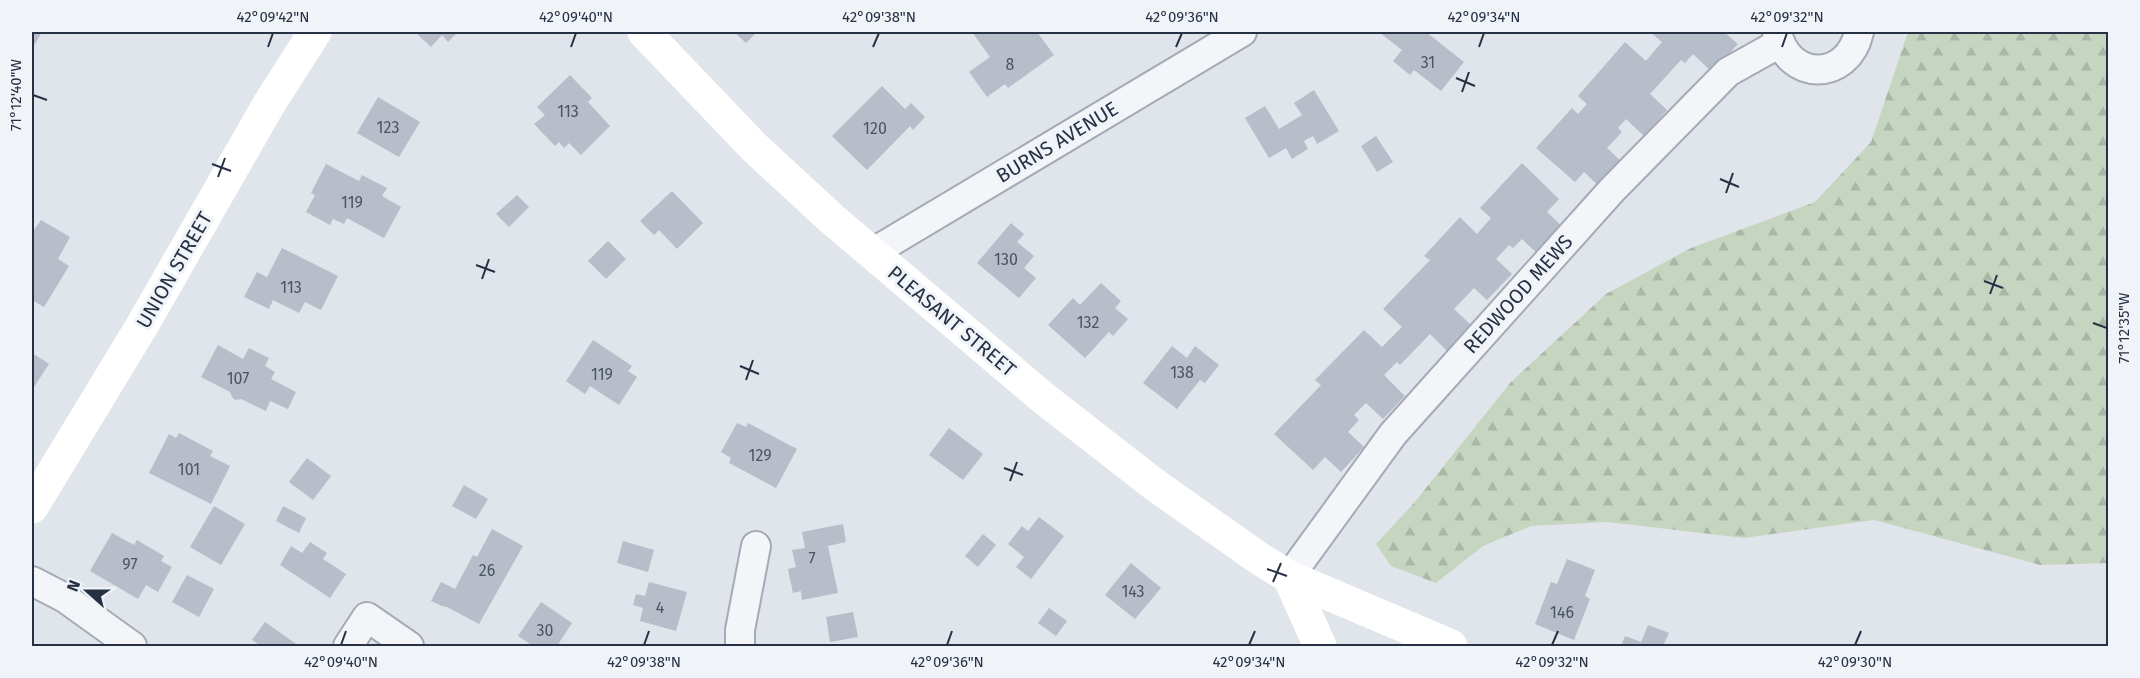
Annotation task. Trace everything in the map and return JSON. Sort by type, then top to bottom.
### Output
[{"type":"street","name":"UNION STREET","points":[[32,507],[143,324],[269,104],[315,32]]},
{"type":"street","name":"PLEASANT STREET","points":[[644,32],[755,148],[872,253],[1042,397],[1127,463],[1257,557],[1289,577],[1451,646]]},
{"type":"street","name":"BURNS AVENUE","points":[[872,253],[1242,32]]},
{"type":"street","name":"REDWOOD MEWS","points":[[1289,577],[1393,434],[1612,190],[1728,72],[1779,37],[1787,55],[1797,64],[1810,69],[1824,69],[1837,65],[1848,57],[1856,45],[1859,32]]},
{"type":"street","points":[[740,646],[740,630],[756,546]]},
{"type":"street","points":[[1289,577],[1320,646]]},
{"type":"street","points":[[32,581],[65,598],[132,646]]},
{"type":"street","points":[[348,646],[367,617],[409,646]]},
{"type":"green space","points":[[1908,32],[2108,32],[2108,563],[2040,565],[1874,520],[1744,538],[1608,522],[1531,526],[1483,546],[1436,583],[1391,566],[1376,544],[1414,503],[1511,382],[1606,294],[1691,248],[1815,202],[1871,142]]},
{"type":"building","points":[[32,32],[42,32],[32,49]]},
{"type":"building","points":[[415,32],[458,32],[448,42],[442,35],[431,47]]},
{"type":"building","points":[[734,32],[757,32],[746,43]]},
{"type":"building","points":[[972,32],[1037,32],[1054,55],[1008,88],[1005,84],[987,97],[969,72],[990,57]]},
{"type":"building","points":[[1379,32],[1426,32],[1464,62],[1441,91],[1414,70],[1410,75],[1393,61],[1402,50]]},
{"type":"building","points":[[1650,32],[1724,32],[1738,44],[1712,72],[1693,54],[1685,63],[1681,60],[1650,94],[1667,110],[1644,136],[1626,119],[1618,128],[1622,132],[1607,148],[1624,164],[1602,189],[1584,172],[1575,182],[1536,148],[1572,108],[1578,114],[1587,104],[1578,96],[1625,42],[1646,61],[1662,42]]},
{"type":"building","points":[[570,75],[592,98],[588,102],[610,126],[581,155],[569,143],[564,148],[559,142],[555,146],[534,124],[545,115],[537,107]]},
{"type":"building","points":[[882,86],[905,109],[911,103],[925,117],[913,130],[910,126],[867,170],[832,136]]},
{"type":"building","points":[[1314,90],[1339,131],[1317,144],[1313,136],[1304,141],[1308,149],[1292,159],[1286,148],[1269,158],[1245,118],[1265,106],[1279,129],[1302,115],[1294,103]]},
{"type":"building","points":[[378,97],[420,122],[399,157],[357,133]]},
{"type":"building","points":[[1376,136],[1393,162],[1377,172],[1361,146]]},
{"type":"building","points":[[1522,163],[1559,199],[1547,212],[1566,230],[1541,257],[1522,239],[1513,248],[1509,245],[1496,259],[1512,274],[1487,300],[1474,288],[1454,309],[1473,327],[1449,353],[1430,334],[1400,365],[1397,362],[1384,375],[1405,396],[1383,419],[1366,403],[1354,415],[1359,420],[1348,432],[1364,447],[1341,472],[1325,457],[1313,470],[1274,434],[1321,385],[1315,380],[1364,330],[1382,347],[1402,327],[1383,309],[1430,260],[1424,256],[1460,217],[1477,234],[1491,218],[1480,208]]},
{"type":"building","points":[[326,164],[359,181],[362,175],[387,188],[382,196],[401,207],[384,238],[347,218],[344,224],[333,219],[330,225],[306,212],[315,195],[311,193]]},
{"type":"building","points":[[672,191],[703,223],[677,249],[659,230],[654,235],[640,221]]},
{"type":"building","points":[[517,195],[529,207],[509,227],[496,214]]},
{"type":"building","points":[[41,220],[70,237],[58,259],[69,266],[44,307],[32,300],[32,233]]},
{"type":"building","points":[[1011,223],[1024,234],[1017,242],[1034,256],[1024,268],[1036,278],[1019,298],[977,263]]},
{"type":"building","points":[[608,241],[626,259],[606,279],[588,261]]},
{"type":"building","points":[[282,248],[338,276],[321,310],[305,302],[299,313],[273,300],[269,309],[244,297],[257,272],[267,277]]},
{"type":"building","points":[[1101,283],[1121,301],[1115,308],[1128,319],[1113,336],[1109,332],[1085,358],[1048,325],[1073,298],[1080,305]]},
{"type":"building","points":[[593,340],[632,366],[628,371],[637,377],[619,405],[590,386],[585,394],[566,381]]},
{"type":"building","points":[[218,345],[243,359],[249,348],[269,358],[265,366],[275,372],[271,379],[296,392],[288,409],[270,401],[266,411],[241,399],[235,400],[230,392],[201,377]]},
{"type":"building","points":[[1172,346],[1187,358],[1195,346],[1219,365],[1205,383],[1200,380],[1177,409],[1143,383]]},
{"type":"building","points":[[32,353],[49,364],[32,390]]},
{"type":"building","points":[[737,423],[746,427],[748,423],[797,449],[776,488],[729,463],[731,458],[721,452]]},
{"type":"building","points":[[949,428],[983,454],[963,480],[929,455]]},
{"type":"building","points":[[179,433],[213,451],[210,456],[230,466],[211,504],[149,473],[169,434],[176,438]]},
{"type":"building","points":[[307,458],[331,476],[313,500],[289,482]]},
{"type":"building","points":[[464,485],[488,499],[476,519],[452,506]]},
{"type":"building","points":[[214,506],[245,524],[221,565],[190,547]]},
{"type":"building","points":[[283,506],[306,518],[299,533],[276,521]]},
{"type":"building","points":[[1039,517],[1064,536],[1031,579],[1016,567],[1024,557],[1008,544],[1022,526],[1028,531]]},
{"type":"building","points":[[843,524],[846,542],[828,546],[838,593],[802,600],[801,591],[793,593],[788,569],[796,567],[792,550],[805,548],[802,532]]},
{"type":"building","points":[[492,529],[523,546],[479,624],[431,601],[441,582],[455,589],[473,555],[477,557]]},
{"type":"building","points":[[112,533],[134,545],[137,540],[164,556],[161,561],[172,567],[158,592],[146,585],[138,599],[90,571]]},
{"type":"building","points":[[983,534],[996,545],[978,567],[965,556]]},
{"type":"building","points":[[623,541],[654,550],[648,572],[617,563]]},
{"type":"building","points":[[310,542],[327,553],[323,559],[346,574],[330,598],[280,565],[291,546],[302,553]]},
{"type":"building","points":[[1567,559],[1595,570],[1585,596],[1590,599],[1574,640],[1535,624],[1551,582],[1557,584]]},
{"type":"building","points":[[1131,563],[1161,588],[1135,619],[1105,595]]},
{"type":"building","points":[[187,575],[214,589],[199,617],[172,602]]},
{"type":"building","points":[[649,582],[687,592],[676,631],[640,621],[643,608],[633,605],[636,594],[645,596]]},
{"type":"building","points":[[541,602],[572,623],[557,646],[533,646],[518,636]]},
{"type":"building","points":[[1049,608],[1067,621],[1056,636],[1038,623]]},
{"type":"building","points":[[853,612],[858,637],[830,642],[826,617]]},
{"type":"building","points":[[265,622],[299,646],[256,646],[258,644],[252,640]]},
{"type":"building","points":[[1648,625],[1669,633],[1663,646],[1621,646],[1625,636],[1641,642]]}]
